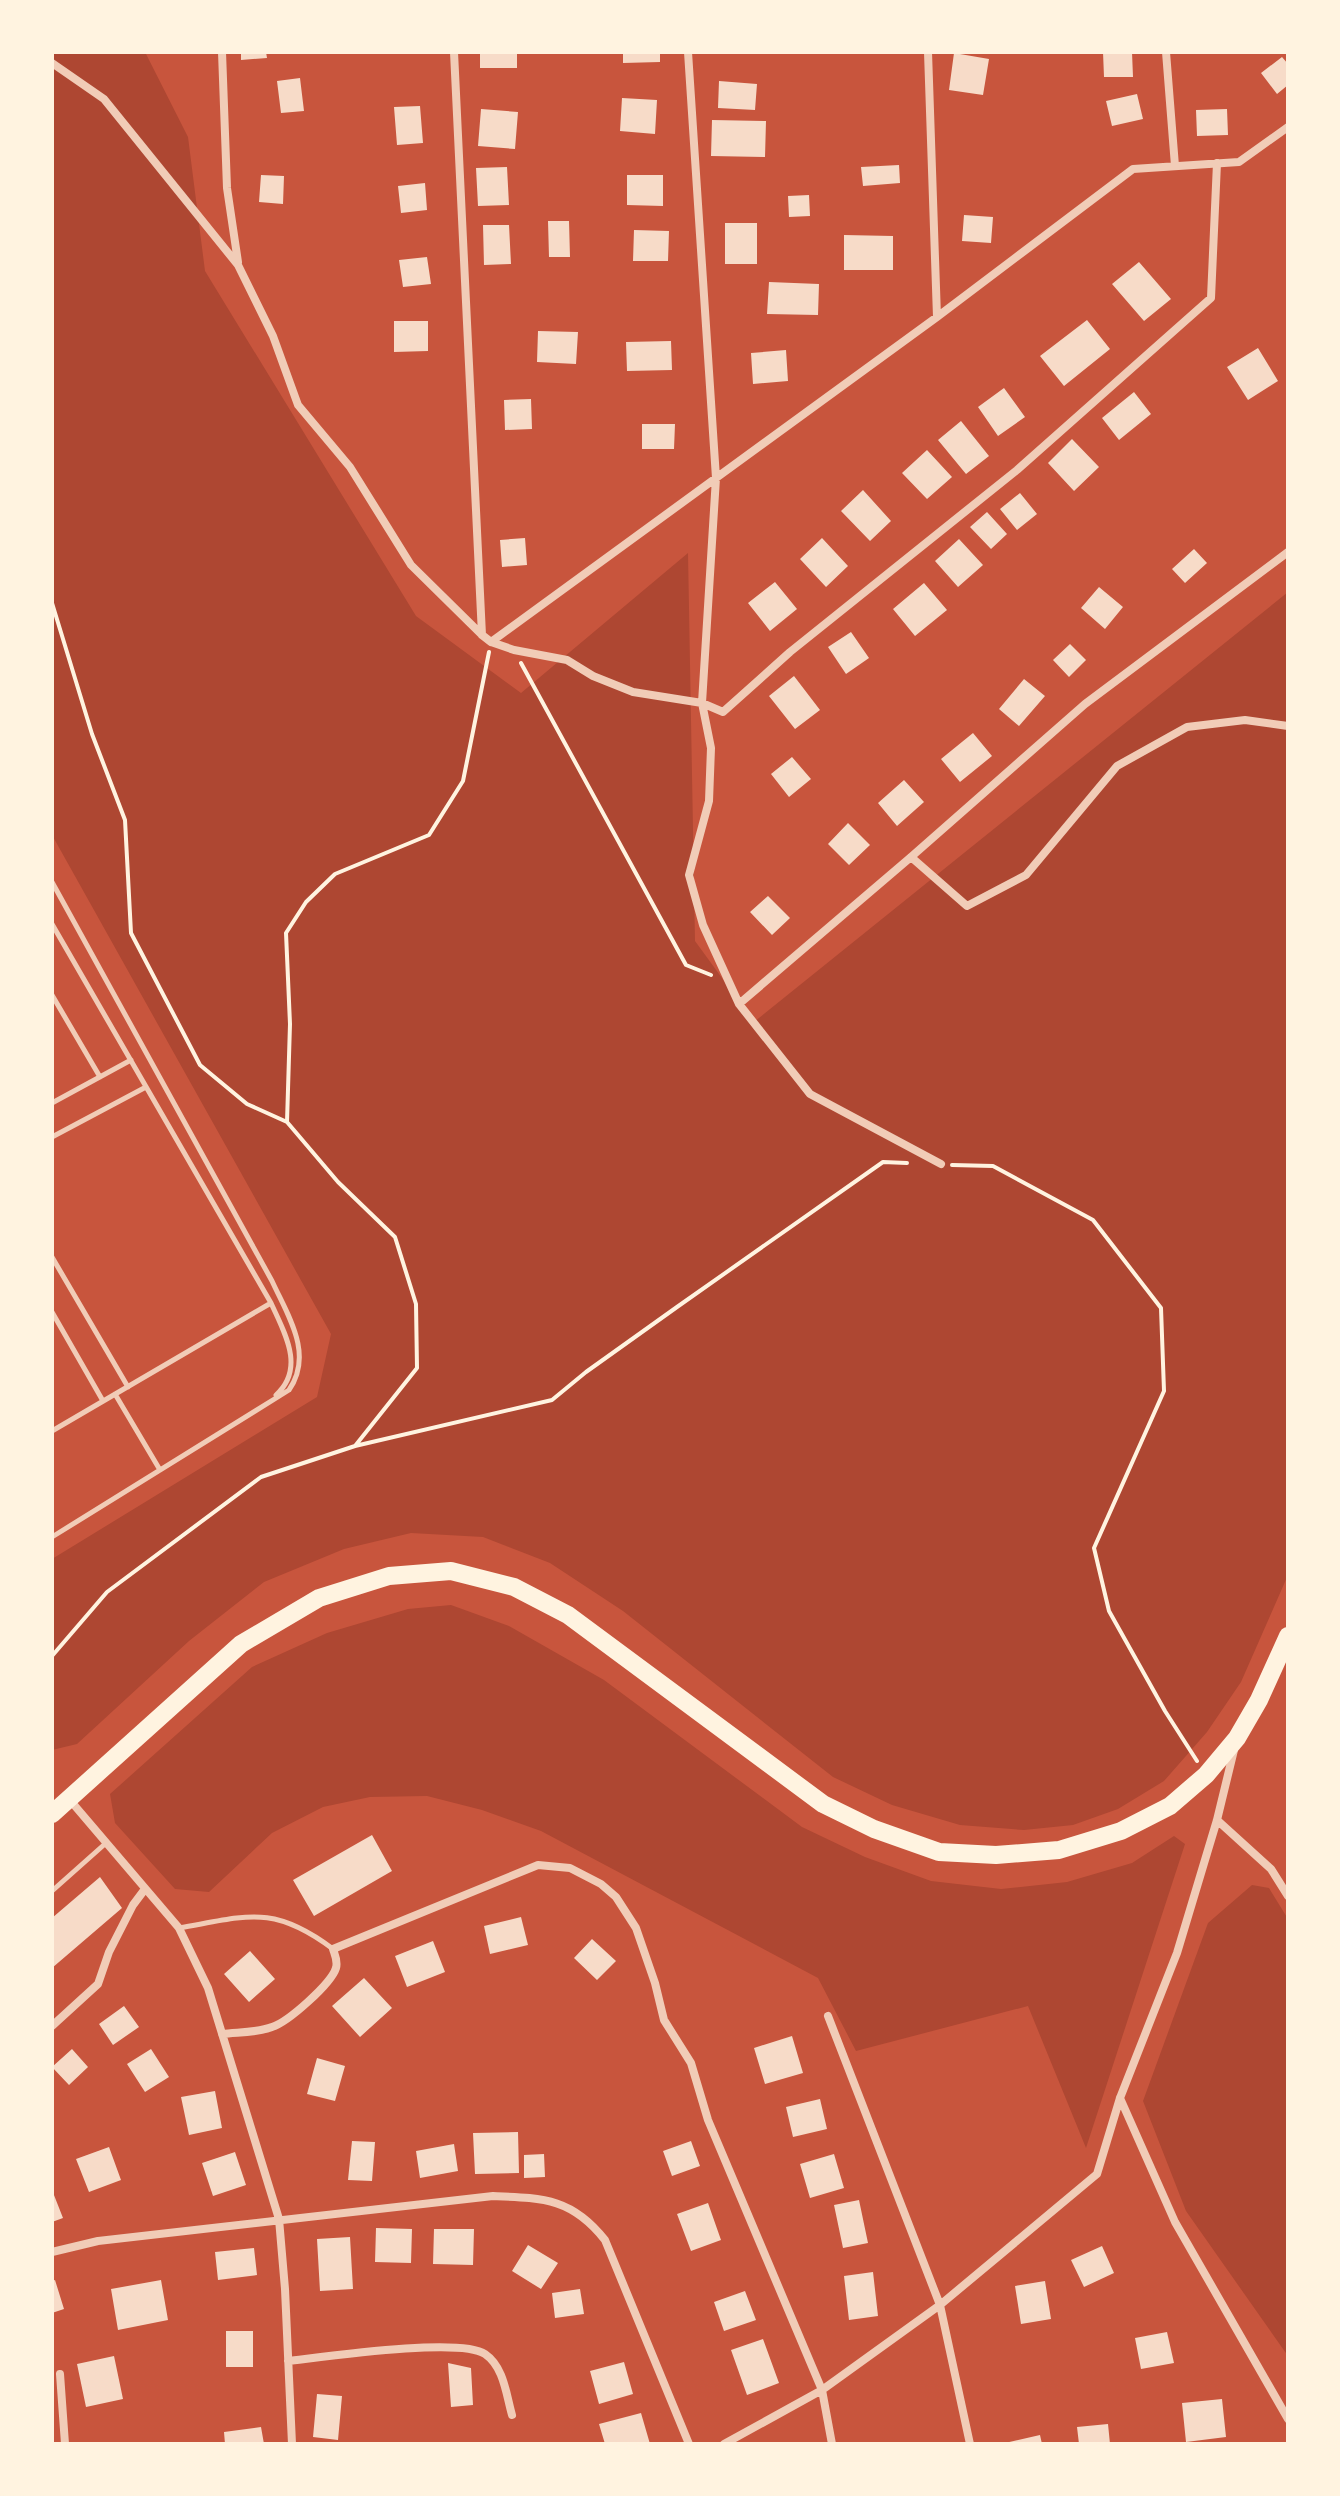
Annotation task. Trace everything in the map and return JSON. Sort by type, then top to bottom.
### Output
[{"type":"main road","points":[[52,1814],[241,1644],[319,1598],[389,1576],[451,1571],[514,1587],[568,1615],[823,1804],[874,1829],[939,1852],[996,1855],[1059,1850],[1121,1831],[1170,1806],[1206,1775],[1237,1738],[1259,1700],[1288,1636]]},
{"type":"street","points":[[222,52],[227,188],[238,265]]},
{"type":"street","points":[[454,52],[482,635]]},
{"type":"street","points":[[688,52],[716,478],[702,703],[711,748],[709,801],[689,875],[703,925],[739,1004],[810,1094],[941,1164]]},
{"type":"street","points":[[928,52],[937,317]]},
{"type":"street","points":[[1166,52],[1175,166]]},
{"type":"street","points":[[52,63],[104,99],[238,265],[273,336],[298,405],[350,467],[411,565],[482,635],[491,642],[514,650],[567,660],[593,676],[633,692],[702,703],[723,712],[790,652],[1017,470],[1211,298],[1217,163]]},
{"type":"street","points":[[491,642],[937,317],[1133,169],[1239,162],[1288,127]]},
{"type":"street","points":[[739,1004],[1085,704],[1288,552]]},
{"type":"street","points":[[911,857],[967,906],[1026,875],[1117,766],[1187,727],[1245,720],[1288,726]]},
{"type":"street","points":[[724,2444],[822,2390],[940,2305],[1097,2174],[1120,2098],[1177,1953],[1217,1820],[1237,1738]]},
{"type":"street","points":[[68,1799],[179,1928],[208,1988],[279,2219],[292,2444]]},
{"type":"street","points":[[1217,1820],[1271,1869],[1288,1896]]},
{"type":"street","points":[[222,2034],[270,2028],[286,2019],[331,1976],[336,1961],[333,1949],[538,1865],[570,1868],[601,1884],[627,1911],[645,1950],[664,2020],[691,2063],[708,2120],[822,2390],[832,2444]]},
{"type":"street","points":[[52,2026],[98,1984],[115,1940],[145,1889]]},
{"type":"street","points":[[828,2016],[940,2305],[970,2444]]},
{"type":"street","points":[[1120,2098],[1175,2222],[1288,2419]]},
{"type":"street","points":[[52,2252],[98,2241],[493,2196],[557,2203],[579,2213],[605,2240],[689,2444]]},
{"type":"street","points":[[288,2361],[358,2352],[442,2347],[484,2353],[500,2371],[512,2415]]},
{"type":"street","points":[[60,2374],[65,2444]]},
{"type":"lane","points":[[52,882],[272,1281],[296,1332],[301,1362],[297,1378],[289,1390],[52,1537]]},
{"type":"lane","points":[[52,924],[271,1303],[291,1347],[292,1369],[283,1389],[265,1404]]},
{"type":"lane","points":[[52,995],[100,1077]]},
{"type":"lane","points":[[52,1103],[131,1060]]},
{"type":"lane","points":[[52,1137],[146,1087]]},
{"type":"lane","points":[[52,1257],[128,1387]]},
{"type":"lane","points":[[52,1431],[271,1303]]},
{"type":"lane","points":[[52,1312],[103,1401]]},
{"type":"lane","points":[[115,1394],[160,1470]]},
{"type":"lane","points":[[52,1891],[106,1843]]},
{"type":"lane","points":[[179,1928],[246,1916],[265,1916],[314,1935],[333,1949]]},
{"type":"path","points":[[287,1122],[290,1024],[286,933],[306,902],[335,874],[429,835],[463,781],[491,642]]},
{"type":"path","points":[[514,650],[686,965],[716,976],[724,970]]},
{"type":"path","points":[[355,1446],[552,1400],[586,1372],[883,1162],[993,1166],[1093,1220],[1161,1308],[1164,1391],[1094,1548],[1109,1611],[1165,1711],[1206,1775]]},
{"type":"shaded area","points":[[52,52],[145,52],[188,137],[205,271],[416,616],[521,693],[688,553],[695,941],[754,1022],[1288,592],[1288,1575],[1241,1682],[1207,1732],[1164,1781],[1118,1809],[1073,1825],[1024,1830],[960,1825],[892,1805],[833,1777],[623,1611],[550,1563],[483,1537],[411,1533],[344,1549],[264,1582],[189,1641],[77,1744],[52,1750],[52,1559],[317,1397],[331,1334],[52,835]]},
{"type":"shaded area","points":[[451,1605],[509,1626],[604,1680],[802,1827],[865,1857],[931,1881],[1001,1889],[1067,1882],[1132,1863],[1174,1836],[1185,1844],[1086,2148],[1028,2006],[856,2051],[818,1978],[541,1831],[482,1810],[427,1796],[370,1797],[323,1807],[272,1833],[209,1892],[175,1889],[115,1823],[110,1794],[252,1667],[327,1633],[408,1609]]},
{"type":"shaded area","points":[[1252,1885],[1269,1888],[1288,1919],[1288,2356],[1186,2211],[1143,2101],[1208,1923]]},
{"type":"building","points":[[241,52],[266,52],[267,58],[241,60]]},
{"type":"building","points":[[480,52],[517,52],[517,68],[480,68]]},
{"type":"building","points":[[623,52],[660,52],[660,62],[623,63]]},
{"type":"building","points":[[1103,52],[1132,52],[1133,77],[1104,77]]},
{"type":"building","points":[[954,53],[989,59],[983,95],[949,90]]},
{"type":"building","points":[[1282,57],[1288,64],[1288,85],[1277,94],[1261,73]]},
{"type":"building","points":[[300,78],[304,111],[281,113],[277,81]]},
{"type":"building","points":[[719,81],[757,84],[755,110],[718,108]]},
{"type":"building","points":[[1137,94],[1143,119],[1112,126],[1106,101]]},
{"type":"building","points":[[622,98],[657,100],[655,134],[620,131]]},
{"type":"building","points":[[420,106],[423,143],[397,145],[394,107]]},
{"type":"building","points":[[481,109],[518,112],[515,149],[478,146]]},
{"type":"building","points":[[1227,109],[1228,135],[1197,136],[1196,110]]},
{"type":"building","points":[[712,120],[766,121],[765,157],[711,156]]},
{"type":"building","points":[[899,165],[900,183],[863,186],[861,167]]},
{"type":"building","points":[[507,167],[509,205],[478,206],[476,168]]},
{"type":"building","points":[[261,175],[284,176],[283,204],[259,202]]},
{"type":"building","points":[[627,175],[663,175],[663,206],[627,205]]},
{"type":"building","points":[[425,183],[427,210],[401,213],[398,186]]},
{"type":"building","points":[[809,195],[810,216],[789,217],[788,196]]},
{"type":"building","points":[[964,215],[993,217],[991,243],[962,241]]},
{"type":"building","points":[[548,221],[569,221],[570,257],[549,257]]},
{"type":"building","points":[[725,223],[757,223],[757,264],[725,264]]},
{"type":"building","points":[[483,225],[509,225],[511,264],[484,265]]},
{"type":"building","points":[[634,230],[669,231],[668,261],[633,261]]},
{"type":"building","points":[[844,235],[893,236],[893,270],[844,270]]},
{"type":"building","points":[[427,257],[431,284],[403,287],[399,260]]},
{"type":"building","points":[[1139,262],[1171,299],[1144,321],[1112,284]]},
{"type":"building","points":[[769,282],[819,284],[818,315],[767,314]]},
{"type":"building","points":[[1087,320],[1110,349],[1064,386],[1040,356]]},
{"type":"building","points":[[394,321],[428,321],[428,351],[394,352]]},
{"type":"building","points":[[538,331],[578,332],[576,364],[537,362]]},
{"type":"building","points":[[671,341],[672,370],[627,371],[626,342]]},
{"type":"building","points":[[1258,348],[1278,381],[1248,400],[1227,367]]},
{"type":"building","points":[[786,350],[788,381],[753,384],[751,353]]},
{"type":"building","points":[[1004,388],[1025,417],[998,436],[978,407]]},
{"type":"building","points":[[1134,392],[1151,414],[1119,440],[1102,418]]},
{"type":"building","points":[[531,399],[532,429],[505,430],[504,400]]},
{"type":"building","points":[[961,421],[989,456],[966,474],[938,440]]},
{"type":"building","points":[[642,424],[675,424],[674,449],[642,449]]},
{"type":"building","points":[[1072,439],[1099,467],[1074,491],[1048,463]]},
{"type":"building","points":[[927,450],[952,477],[927,499],[902,473]]},
{"type":"building","points":[[863,490],[891,521],[870,541],[841,511]]},
{"type":"building","points":[[1020,493],[1037,514],[1017,530],[1000,509]]},
{"type":"building","points":[[987,512],[1007,534],[991,549],[970,527]]},
{"type":"building","points":[[525,538],[527,565],[502,567],[500,540]]},
{"type":"building","points":[[822,538],[848,566],[826,587],[800,559]]},
{"type":"building","points":[[959,539],[983,565],[958,587],[935,561]]},
{"type":"building","points":[[1194,549],[1207,563],[1185,583],[1172,569]]},
{"type":"building","points":[[775,582],[797,609],[770,631],[748,603]]},
{"type":"building","points":[[924,583],[947,610],[915,636],[893,609]]},
{"type":"building","points":[[1099,587],[1123,607],[1105,629],[1081,608]]},
{"type":"building","points":[[851,632],[869,658],[846,674],[828,647]]},
{"type":"building","points":[[1070,644],[1086,660],[1069,677],[1053,660]]},
{"type":"building","points":[[794,676],[820,710],[795,729],[769,696]]},
{"type":"building","points":[[1024,679],[1045,696],[1019,726],[999,709]]},
{"type":"building","points":[[973,733],[992,756],[960,782],[941,759]]},
{"type":"building","points":[[792,757],[811,779],[789,797],[771,774]]},
{"type":"building","points":[[904,780],[924,802],[897,826],[878,803]]},
{"type":"building","points":[[848,823],[870,845],[849,865],[828,844]]},
{"type":"building","points":[[768,896],[790,918],[772,935],[750,912]]},
{"type":"building","points":[[372,1835],[392,1871],[314,1916],[293,1880]]},
{"type":"building","points":[[100,1877],[122,1908],[52,1968],[52,1918]]},
{"type":"building","points":[[521,1917],[528,1945],[490,1954],[484,1926]]},
{"type":"building","points":[[592,1939],[616,1961],[597,1980],[574,1958]]},
{"type":"building","points":[[433,1941],[445,1972],[407,1987],[395,1956]]},
{"type":"building","points":[[250,1951],[275,1979],[249,2002],[224,1974]]},
{"type":"building","points":[[364,1978],[392,2008],[360,2037],[332,2006]]},
{"type":"building","points":[[124,2006],[139,2027],[113,2045],[99,2024]]},
{"type":"building","points":[[792,2036],[803,2073],[765,2084],[754,2048]]},
{"type":"building","points":[[72,2049],[88,2067],[69,2085],[52,2067]]},
{"type":"building","points":[[151,2049],[169,2077],[145,2092],[127,2064]]},
{"type":"building","points":[[317,2058],[345,2066],[335,2101],[307,2094]]},
{"type":"building","points":[[215,2091],[222,2128],[189,2135],[181,2097]]},
{"type":"building","points":[[820,2099],[827,2129],[793,2137],[786,2107]]},
{"type":"building","points":[[518,2132],[519,2173],[475,2174],[473,2133]]},
{"type":"building","points":[[352,2141],[375,2142],[372,2181],[348,2180]]},
{"type":"building","points":[[691,2141],[700,2166],[672,2176],[663,2151]]},
{"type":"building","points":[[454,2144],[458,2171],[420,2178],[416,2151]]},
{"type":"building","points":[[109,2147],[121,2180],[89,2192],[76,2159]]},
{"type":"building","points":[[235,2152],[246,2185],[213,2196],[202,2163]]},
{"type":"building","points":[[544,2154],[545,2177],[524,2178],[524,2155]]},
{"type":"building","points":[[834,2154],[844,2188],[810,2198],[800,2164]]},
{"type":"building","points":[[52,2190],[63,2218],[52,2222]]},
{"type":"building","points":[[859,2200],[868,2243],[843,2248],[834,2205]]},
{"type":"building","points":[[708,2203],[721,2240],[691,2251],[677,2214]]},
{"type":"building","points":[[376,2228],[412,2229],[411,2263],[375,2262]]},
{"type":"building","points":[[434,2229],[474,2229],[473,2265],[433,2264]]},
{"type":"building","points":[[350,2237],[353,2289],[320,2291],[317,2239]]},
{"type":"building","points":[[528,2245],[558,2263],[541,2289],[512,2271]]},
{"type":"building","points":[[1102,2246],[1114,2273],[1084,2287],[1071,2260]]},
{"type":"building","points":[[254,2248],[257,2275],[218,2280],[215,2252]]},
{"type":"building","points":[[873,2272],[878,2316],[849,2320],[844,2276]]},
{"type":"building","points":[[55,2280],[64,2309],[52,2313],[52,2281]]},
{"type":"building","points":[[161,2280],[168,2320],[118,2330],[111,2289]]},
{"type":"building","points":[[1045,2281],[1051,2319],[1021,2324],[1015,2286]]},
{"type":"building","points":[[580,2289],[584,2314],[555,2318],[552,2293]]},
{"type":"building","points":[[745,2291],[756,2320],[724,2331],[714,2302]]},
{"type":"building","points":[[226,2331],[253,2331],[253,2367],[226,2367]]},
{"type":"building","points":[[1167,2332],[1174,2363],[1141,2369],[1135,2338]]},
{"type":"building","points":[[763,2339],[779,2383],[747,2395],[731,2350]]},
{"type":"building","points":[[114,2356],[123,2399],[86,2407],[77,2364]]},
{"type":"building","points":[[624,2362],[633,2394],[599,2404],[590,2371]]},
{"type":"building","points":[[448,2363],[471,2368],[473,2405],[451,2407]]},
{"type":"building","points":[[317,2394],[342,2396],[338,2440],[313,2437]]},
{"type":"building","points":[[1222,2399],[1226,2437],[1186,2442],[1182,2403]]},
{"type":"building","points":[[641,2413],[650,2444],[605,2444],[599,2424]]},
{"type":"building","points":[[1108,2424],[1110,2444],[1079,2444],[1077,2427]]},
{"type":"building","points":[[261,2427],[264,2444],[225,2444],[224,2432]]},
{"type":"building","points":[[1040,2435],[1042,2444],[1005,2444],[1005,2443]]}]
